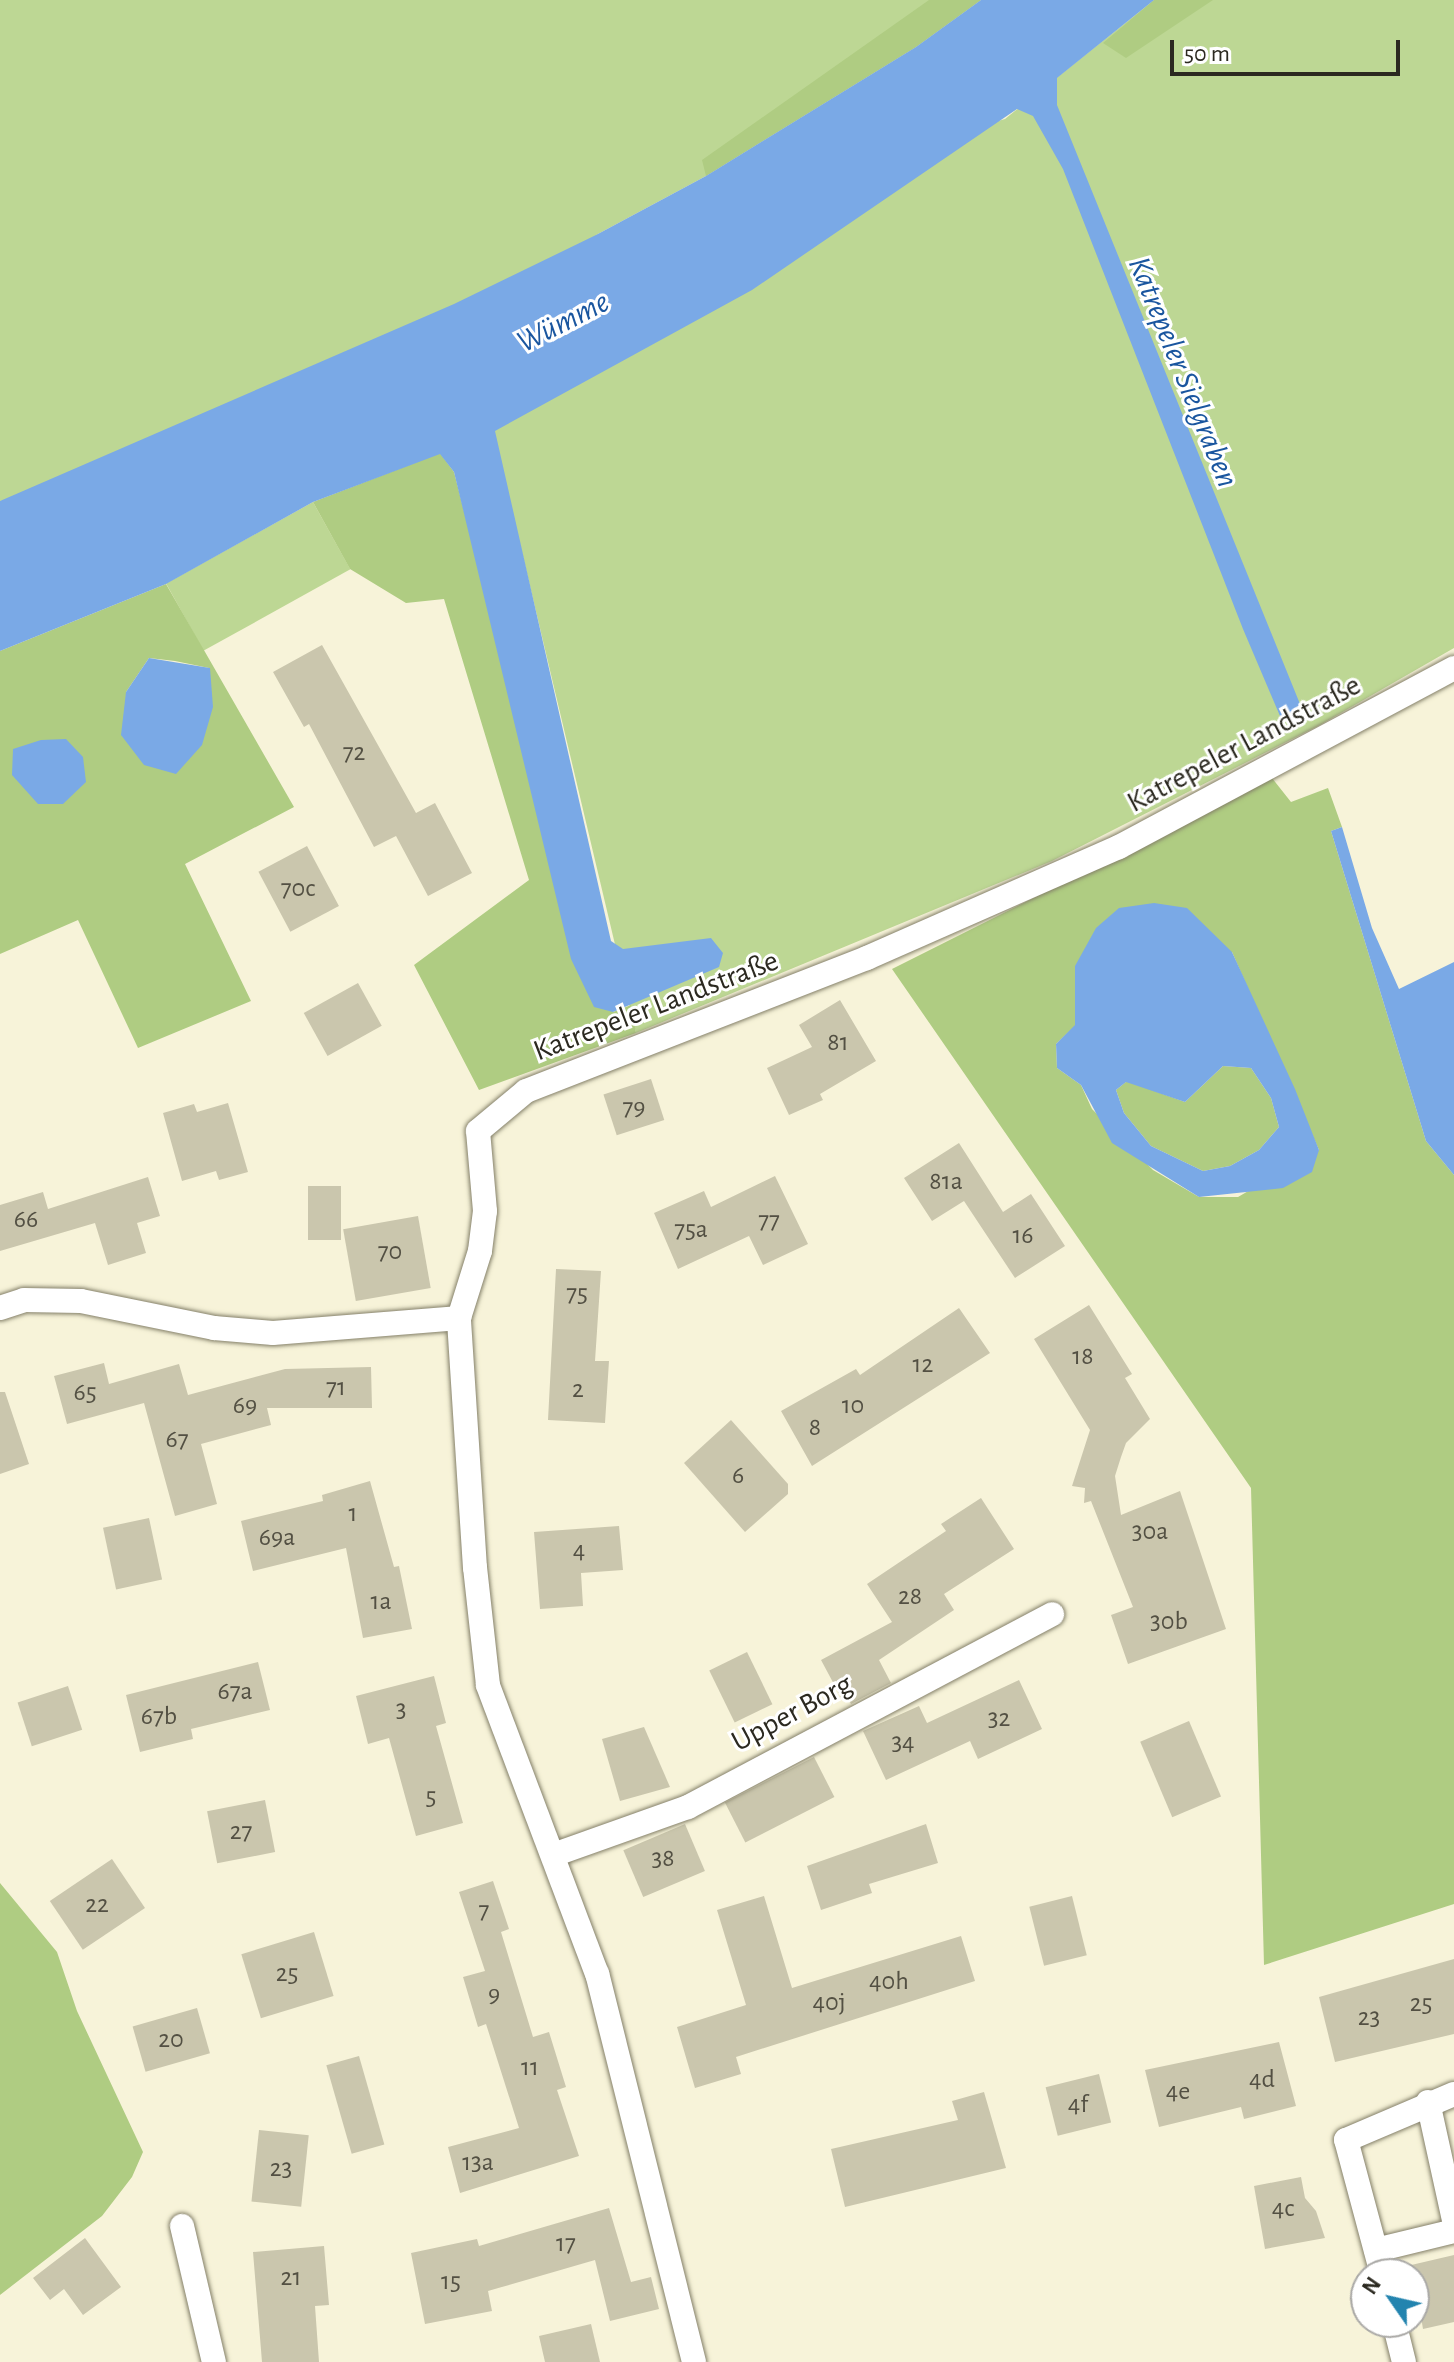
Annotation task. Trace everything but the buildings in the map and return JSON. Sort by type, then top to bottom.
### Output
[{"type":"street","name":"Katrepeler Landstraße","points":[[459,1318],[480,1251],[485,1211],[478,1131],[526,1091],[867,958],[1119,847],[1454,668]]},
{"type":"street","points":[[0,1308],[24,1300],[81,1301],[214,1328],[273,1333],[459,1318],[488,1685],[556,1854],[597,1974],[694,2362]]},
{"type":"street","name":"Upper Borg","points":[[556,1854],[688,1807],[1052,1614]]},
{"type":"street","points":[[1378,2258],[1346,2140],[1428,2102],[1454,2094]]},
{"type":"street","points":[[1428,2102],[1454,2220]]},
{"type":"street","points":[[182,2226],[214,2362]]},
{"type":"street","points":[[1376,2250],[1454,2231]]},
{"type":"street","points":[[1398,2338],[1404,2362]]},
{"type":"green space","points":[[0,0],[981,0],[916,47],[706,176],[596,235],[1005,119],[1154,0],[1454,0],[1454,648],[1320,725],[1052,861],[636,1033],[497,447],[0,501]]},
{"type":"green space","points":[[929,0],[981,0],[916,47],[706,176],[702,160]]},
{"type":"green space","points":[[1154,0],[1213,0],[1126,58],[1103,43]]},
{"type":"green space","points":[[440,453],[454,472],[497,639],[613,1012],[631,1005],[636,1033],[479,1090],[414,965],[529,880],[444,599],[406,603],[350,569],[313,502]]},
{"type":"green space","points":[[313,502],[350,569],[203,651],[166,583]]},
{"type":"green space","points":[[166,584],[294,807],[185,864],[251,1001],[138,1048],[78,920],[0,954],[0,651]],"holes":[[[149,658],[209,668],[126,692]]]},
{"type":"green space","points":[[1272,778],[1291,802],[1328,788],[1342,827],[1331,831],[1426,1141],[1454,1175],[1454,1904],[1264,1965],[1251,1488],[892,969]],"holes":[[[1232,952],[1319,1150],[1238,1197],[1199,1197],[1153,1170],[1092,1109],[1081,1085],[1057,1068],[1056,1044],[1075,1026]]]},
{"type":"green space","points":[[1223,1066],[1251,1068],[1271,1098],[1279,1127],[1259,1150],[1230,1166],[1203,1171],[1151,1146],[1124,1113],[1116,1090],[1127,1081],[1185,1102]]},
{"type":"green space","points":[[0,1883],[57,1952],[77,2011],[143,2152],[132,2177],[102,2216],[0,2295]]},
{"type":"water","name":"Wümme","points":[[981,0],[1154,0],[1057,78],[1057,105],[1300,704],[1298,717],[1288,721],[1280,716],[1063,169],[1033,116],[1017,109],[752,290],[495,431],[611,941],[623,949],[711,938],[723,953],[719,967],[613,1012],[594,1007],[571,959],[454,472],[440,454],[313,502],[166,584],[0,651],[0,501],[454,304],[596,235],[706,176],[916,47]]},
{"type":"water","points":[[149,658],[210,668],[213,707],[202,745],[176,774],[144,765],[121,735],[126,692]]},
{"type":"water","points":[[66,739],[83,757],[86,782],[63,804],[38,804],[12,775],[13,749],[41,740]]},
{"type":"water","points":[[1342,827],[1372,928],[1399,989],[1454,962],[1454,1175],[1426,1141],[1331,831]]},
{"type":"water","points":[[1154,903],[1187,908],[1232,952],[1295,1089],[1319,1150],[1312,1172],[1283,1188],[1199,1197],[1112,1143],[1081,1085],[1057,1068],[1056,1044],[1075,1025],[1075,966],[1096,928],[1119,908]],"holes":[[[1223,1066],[1251,1068],[1271,1098],[1279,1127],[1259,1150],[1230,1166],[1203,1171],[1151,1146],[1124,1113],[1116,1090],[1126,1082],[1185,1102]]]},
{"type":"water label","name":"Katrepeler Sielgraben","points":[[1183,372]]}]
